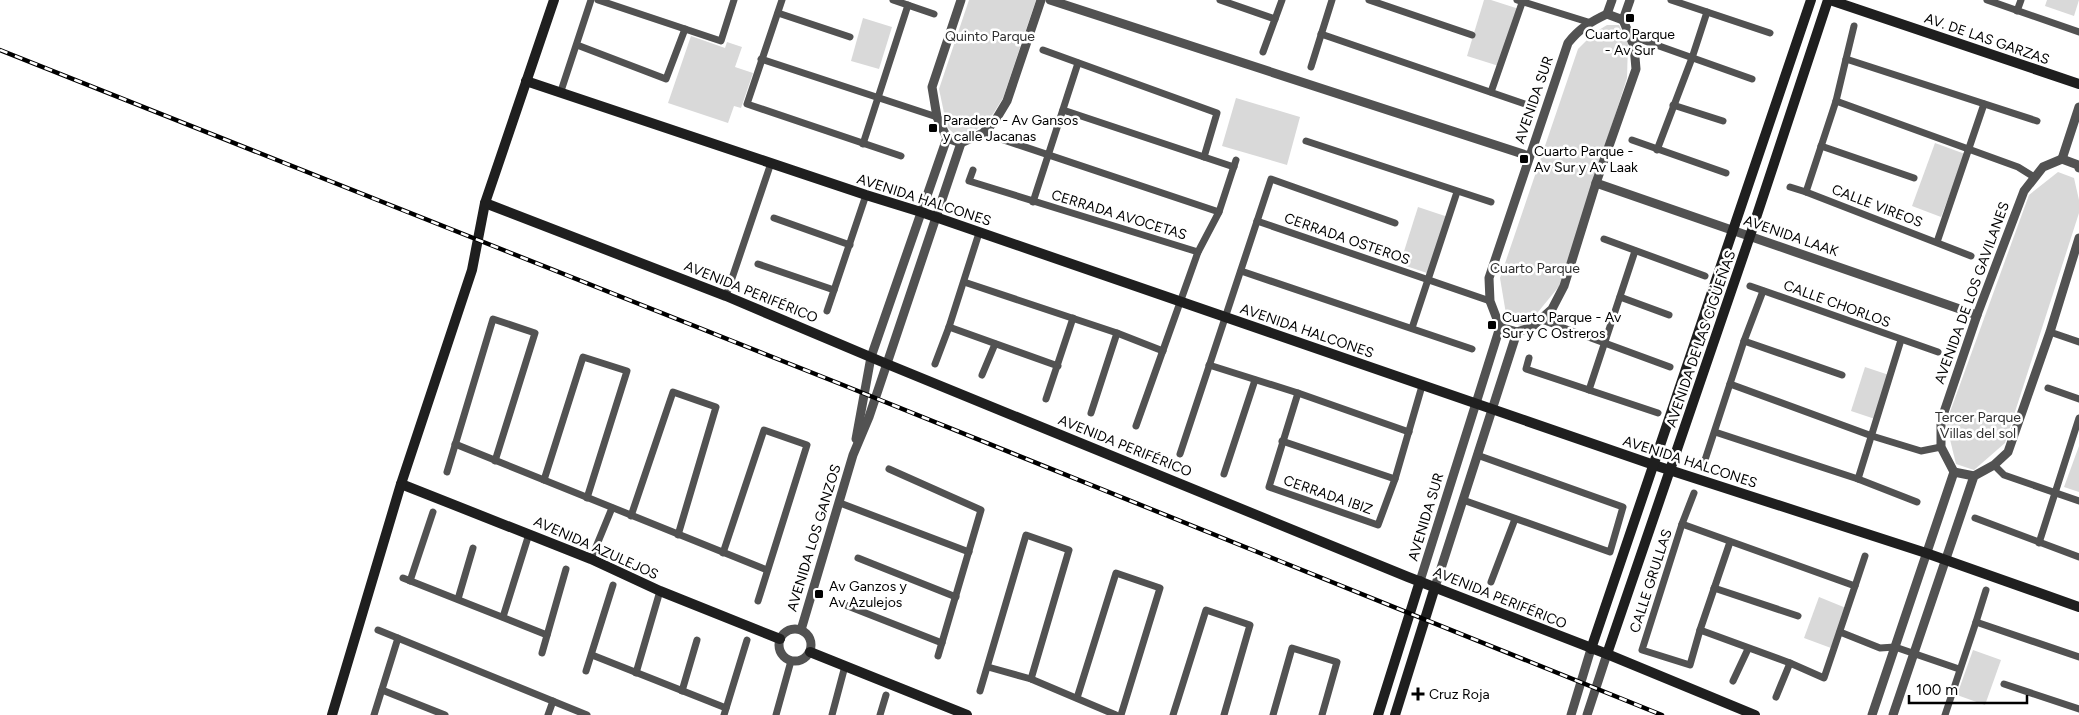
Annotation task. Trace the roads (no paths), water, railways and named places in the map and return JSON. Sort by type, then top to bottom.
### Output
[{"type":"main road","points":[[332,715],[401,484],[472,270],[485,203],[554,0]]},
{"type":"main road","name":"AVENIDA DE LAS CIGÜEÑAS","points":[[1591,649],[1811,0]]},
{"type":"main road","name":"AVENIDA DE LAS CIGÜEÑAS","points":[[1607,654],[1671,471],[1829,0]]},
{"type":"main road","name":"AV. DE LAS GARZAS","points":[[1829,0],[2079,84]]},
{"type":"main road","name":"AVENIDA HALCONES","points":[[526,81],[563,87],[866,196],[921,212],[1225,316],[1421,390],[1492,408],[1671,471],[1926,553],[2079,607]]},
{"type":"main road","name":"AVENIDA PERIFÉRICO","points":[[485,203],[726,296],[887,364],[1755,715]]},
{"type":"main road","name":"AVENIDA AZULEJOS","points":[[401,484],[529,534],[593,554],[660,591],[780,639]]},
{"type":"main road","name":"AVENIDA SUR","points":[[1378,715],[1420,581]]},
{"type":"main road","points":[[1394,715],[1435,587]]},
{"type":"main road","points":[[810,652],[967,715]]},
{"type":"main road","points":[[1391,674],[1406,679]]},
{"type":"street","points":[[563,87],[591,0]]},
{"type":"street","points":[[598,0],[721,41],[734,0]]},
{"type":"street","points":[[782,0],[747,104],[901,156]]},
{"type":"street","points":[[893,0],[934,14]]},
{"type":"street","points":[[864,416],[871,357],[947,138],[937,117],[932,87],[961,0]]},
{"type":"street","points":[[947,138],[961,143],[983,133],[995,121],[1007,101],[1041,0]]},
{"type":"street","points":[[1050,0],[1529,156]]},
{"type":"street","points":[[1220,0],[1275,19]]},
{"type":"street","points":[[1263,52],[1282,0]]},
{"type":"street","points":[[1311,67],[1332,0]]},
{"type":"street","points":[[1369,0],[1472,35]]},
{"type":"street","points":[[1612,0],[1607,14],[1623,20],[1635,38],[1752,80]]},
{"type":"street","points":[[1623,20],[1630,0]]},
{"type":"street","points":[[1671,0],[1770,33]]},
{"type":"street","points":[[1987,0],[2079,32]]},
{"type":"street","points":[[2017,11],[2021,0]]},
{"type":"street","points":[[1492,92],[1521,1],[1588,22]]},
{"type":"street","points":[[863,144],[908,5]]},
{"type":"street","points":[[1657,150],[1692,58],[1706,12]]},
{"type":"street","points":[[778,13],[850,37]]},
{"type":"street","name":"AVENIDA SUR","points":[[1420,581],[1500,327],[1490,301],[1489,278],[1529,156],[1568,44],[1579,29],[1588,22],[1607,14]]},
{"type":"street","points":[[1806,192],[1836,101],[1854,26]]},
{"type":"street","points":[[577,46],[666,79],[685,29]]},
{"type":"street","points":[[1321,34],[1525,104]]},
{"type":"street","points":[[1500,327],[1517,332],[1532,327],[1552,309],[1564,286],[1596,182],[1636,69],[1635,38]]},
{"type":"street","points":[[1043,50],[1217,113],[1204,157]]},
{"type":"street","points":[[1846,58],[2037,121]]},
{"type":"street","points":[[761,59],[937,117]]},
{"type":"street","name":"CERRADA AVOCETAS","points":[[1033,202],[1078,63]]},
{"type":"street","points":[[1836,101],[1970,148],[2018,167],[2034,177]]},
{"type":"street","points":[[1937,242],[1984,104]]},
{"type":"street","points":[[1673,105],[1723,121]]},
{"type":"street","points":[[2079,107],[2062,159],[2079,165]]},
{"type":"street","name":"CERRADA AVOCETAS","points":[[1063,110],[1204,157],[1235,164],[1218,212],[1198,252],[1136,426]]},
{"type":"street","points":[[983,133],[1218,212]]},
{"type":"street","points":[[1632,140],[1726,173]]},
{"type":"street","points":[[1306,141],[1491,202]]},
{"type":"street","points":[[864,416],[877,391],[887,364],[961,143]]},
{"type":"street","points":[[1821,146],[1914,178]]},
{"type":"street","name":"AVENIDA DE LOS GAVILANES","points":[[1954,472],[1941,447],[1941,421],[1977,315],[2024,191],[2043,167],[2062,159]]},
{"type":"street","points":[[726,296],[771,163]]},
{"type":"street","name":"CERRADA AVOCETAS","points":[[973,170],[969,181],[1198,252]]},
{"type":"street","points":[[1180,454],[1271,179],[1394,223]]},
{"type":"street","name":"AVENIDA LAAK","points":[[1596,182],[1977,315]]},
{"type":"street","name":"CALLE VIREOS","points":[[1790,187],[1970,256]]},
{"type":"street","points":[[1412,328],[1457,192]]},
{"type":"street","points":[[827,311],[866,196]]},
{"type":"street","points":[[774,218],[850,245]]},
{"type":"street","name":"CERRADA OSTEROS","points":[[1257,221],[1490,301]]},
{"type":"street","points":[[935,364],[980,233]]},
{"type":"street","points":[[1872,715],[1954,472],[1974,476],[1994,465],[2008,452],[2050,332],[2079,238]]},
{"type":"street","points":[[1604,240],[1704,276]]},
{"type":"street","points":[[1589,390],[1635,251]]},
{"type":"street","points":[[758,264],[834,290]]},
{"type":"street","points":[[1241,270],[1472,349]]},
{"type":"street","points":[[964,282],[1117,333],[1163,351]]},
{"type":"street","points":[[1750,286],[1764,291]]},
{"type":"street","name":"CALLE CHORLOS","points":[[1704,463],[1744,342],[1764,291],[1901,340],[1858,479]]},
{"type":"street","points":[[1620,297],[1669,315]]},
{"type":"street","points":[[1046,399],[1073,318]]},
{"type":"street","points":[[447,472],[493,319],[535,333],[496,460]]},
{"type":"street","points":[[1542,320],[1670,367]]},
{"type":"street","points":[[949,327],[1058,366]]},
{"type":"street","points":[[1435,587],[1517,332]]},
{"type":"street","points":[[2050,332],[2079,342]]},
{"type":"street","points":[[1090,412],[1117,333]]},
{"type":"street","points":[[1901,340],[1938,352]]},
{"type":"street","points":[[1744,342],[1842,375]]},
{"type":"street","points":[[982,375],[995,344]]},
{"type":"street","points":[[544,480],[583,357],[628,370],[587,498]]},
{"type":"street","points":[[1529,358],[1526,369],[1658,413]]},
{"type":"street","points":[[1209,365],[1298,393],[1409,432]]},
{"type":"street","points":[[1224,474],[1255,380]]},
{"type":"street","points":[[1730,384],[1872,436],[1921,451],[1941,447]]},
{"type":"street","points":[[866,387],[877,391]]},
{"type":"street","points":[[2048,388],[2079,399]]},
{"type":"street","name":"CERRADA IBIZ","points":[[1298,393],[1269,487],[1378,525],[1395,479],[1421,390]]},
{"type":"street","points":[[631,516],[673,392],[716,407],[678,535]]},
{"type":"street","name":"AVENIDA LOS GANZOS","points":[[800,630],[840,503],[864,416]]},
{"type":"street","points":[[2038,543],[2079,418]]},
{"type":"street","points":[[723,553],[764,430],[807,445],[758,601]]},
{"type":"street","points":[[1715,432],[1858,479],[1917,502]]},
{"type":"street","points":[[1282,441],[1395,479]]},
{"type":"street","points":[[455,444],[767,570]]},
{"type":"street","points":[[1463,500],[1610,552],[1623,507],[1477,456]]},
{"type":"street","points":[[1994,465],[2004,475],[2079,501]]},
{"type":"street","points":[[889,469],[981,510],[938,656]]},
{"type":"street","points":[[1893,715],[1974,476]]},
{"type":"street","name":"CALLE GRULLAS","points":[[1694,493],[1682,524],[1642,650],[1690,664],[1730,542]]},
{"type":"street","points":[[840,503],[969,552]]},
{"type":"street","points":[[593,554],[612,508]]},
{"type":"street","points":[[410,580],[433,512]]},
{"type":"street","points":[[1975,518],[2079,557]]},
{"type":"street","points":[[1491,582],[1515,519]]},
{"type":"street","name":"CALLE GRULLAS","points":[[1682,524],[1855,586]]},
{"type":"street","points":[[503,617],[529,534]]},
{"type":"street","points":[[980,691],[1026,535],[1069,550],[1031,679]]},
{"type":"street","points":[[458,599],[473,548]]},
{"type":"street","points":[[1700,630],[1790,663],[1824,678],[1865,556]]},
{"type":"street","points":[[858,558],[956,597]]},
{"type":"street","points":[[542,652],[566,569]]},
{"type":"street","points":[[1077,698],[1116,573],[1160,588],[1121,715]]},
{"type":"street","points":[[402,578],[547,635]]},
{"type":"street","points":[[586,671],[613,585]]},
{"type":"street","points":[[1714,588],[1798,616]]},
{"type":"street","points":[[1946,715],[1959,669],[1986,590]]},
{"type":"street","points":[[636,673],[660,591]]},
{"type":"street","points":[[835,601],[942,643]]},
{"type":"street","points":[[1173,715],[1206,610],[1250,626],[1224,715]]},
{"type":"street","points":[[1976,622],[2079,657]]},
{"type":"street","points":[[791,629],[800,630],[810,639],[810,652],[804,659],[791,661],[782,654],[779,644],[780,639],[791,629]]},
{"type":"street","points":[[378,630],[587,715]]},
{"type":"street","points":[[1840,632],[1880,648],[1895,647],[1959,669]]},
{"type":"street","points":[[374,715],[398,638]]},
{"type":"street","points":[[682,691],[697,640]]},
{"type":"street","points":[[592,655],[682,691],[725,712],[747,640]]},
{"type":"street","points":[[1273,715],[1292,648],[1337,662],[1322,715]]},
{"type":"street","name":"AVENIDA DE LAS CIGÜEÑAS","points":[[1572,715],[1591,649]]},
{"type":"street","points":[[1733,681],[1748,649]]},
{"type":"street","name":"AVENIDA DE LAS CIGÜEÑAS","points":[[1587,715],[1607,654]]},
{"type":"street","points":[[776,715],[791,661]]},
{"type":"street","points":[[1776,697],[1790,663]]},
{"type":"street","points":[[832,715],[846,666]]},
{"type":"street","points":[[988,667],[1031,679],[1116,715]]},
{"type":"street","points":[[2004,684],[2079,709]]},
{"type":"street","points":[[382,690],[434,713],[445,715]]},
{"type":"street","points":[[880,715],[886,696]]},
{"type":"street","points":[[548,715],[553,701]]},
{"type":"railway","points":[[0,50],[843,385],[1662,715]]},
{"type":"place","name":"Cuarto Parque - Av Sur","points":[[1630,18]]},
{"type":"place","name":"Paradero - Av Gansos y calle Jacanas","points":[[933,128]]},
{"type":"place","name":"Cuarto Parque - Av Sur y Av Laak","points":[[1524,159]]},
{"type":"place","name":"Cuarto Parque - Av Sur y C Ostreros","points":[[1492,325]]},
{"type":"place","name":"Av Ganzos y Av Azulejos","points":[[819,594]]},
{"type":"place","name":"Cruz Roja","points":[[1418,694]]},
{"type":"park label","name":"Quinto Parque","points":[[990,36]]},
{"type":"park label","name":"Cuarto Parque","points":[[1535,268]]},
{"type":"park label","name":"Tercer Parque Villas del sol","points":[[1978,426]]}]
